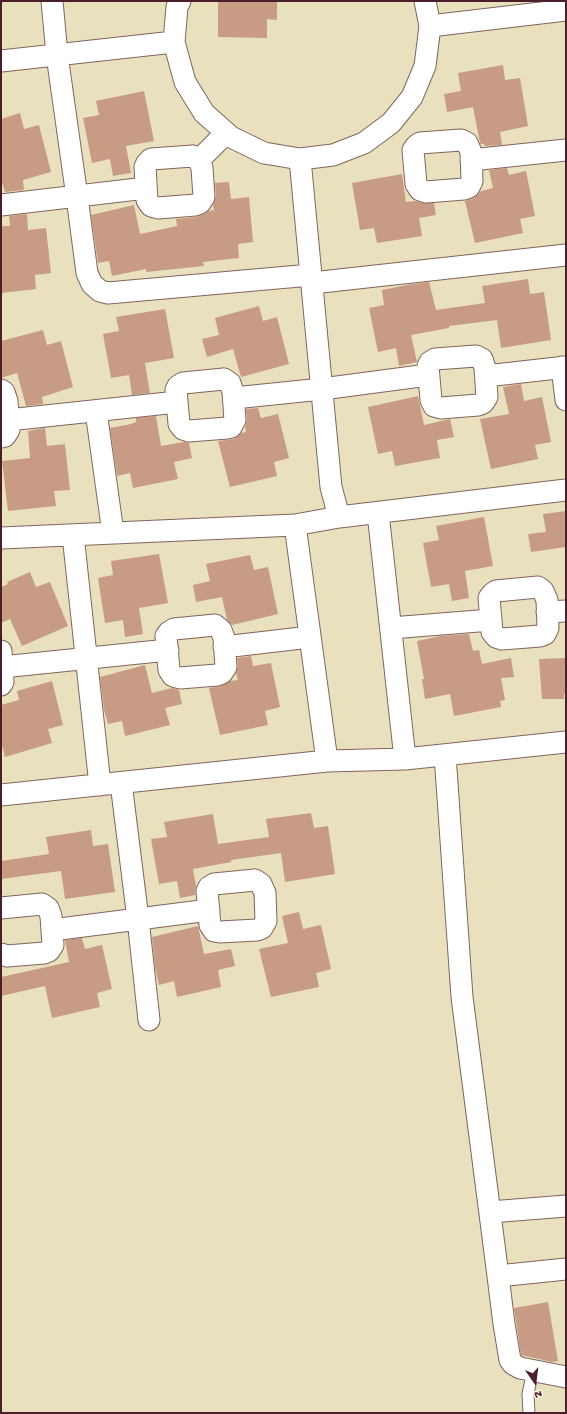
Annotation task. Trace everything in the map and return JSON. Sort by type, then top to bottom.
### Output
[{"type":"street","points":[[52,1],[57,55],[88,273],[92,284],[100,291],[108,293],[311,279],[566,255]]},
{"type":"street","points":[[180,1],[177,7],[174,42],[184,82],[204,113],[231,137],[264,153],[300,159],[333,155],[364,143],[391,123],[412,97],[425,66],[430,26],[425,1]]},
{"type":"street","points":[[430,26],[542,7],[566,10]]},
{"type":"street","points":[[1,61],[174,42]]},
{"type":"street","points":[[391,123],[416,146]]},
{"type":"street","points":[[199,160],[226,133]]},
{"type":"street","points":[[462,140],[467,143],[471,152],[472,181],[469,187],[464,189],[426,192],[420,190],[416,184],[413,150],[416,146],[420,143],[462,140]]},
{"type":"street","points":[[471,160],[566,150]]},
{"type":"street","points":[[193,156],[199,160],[202,168],[204,197],[200,203],[195,205],[158,208],[151,206],[148,200],[146,188],[144,167],[152,160],[193,156]]},
{"type":"street","points":[[300,159],[331,487],[339,518]]},
{"type":"street","points":[[1,205],[146,188]]},
{"type":"street","points":[[476,356],[482,359],[485,368],[487,397],[483,403],[478,405],[441,408],[434,406],[431,400],[428,375],[428,366],[430,362],[435,359],[476,356]]},
{"type":"street","points":[[486,376],[564,367],[566,400]]},
{"type":"street","points":[[234,398],[322,389],[428,375]]},
{"type":"street","points":[[224,379],[230,383],[234,392],[235,420],[232,427],[189,431],[183,429],[179,424],[177,402],[176,390],[178,386],[183,383],[224,379]]},
{"type":"street","points":[[1,390],[4,392],[7,401],[5,429],[96,410],[177,402]]},
{"type":"street","points":[[96,410],[113,533]]},
{"type":"street","points":[[1,538],[295,525],[378,512],[566,490]]},
{"type":"street","points":[[378,512],[406,759]]},
{"type":"street","points":[[295,525],[327,761]]},
{"type":"street","points":[[73,535],[100,785]]},
{"type":"street","points":[[538,587],[543,591],[547,600],[557,612],[545,634],[540,636],[502,639],[496,637],[492,632],[491,620],[489,598],[496,591],[538,587]]},
{"type":"street","points":[[391,628],[491,620]]},
{"type":"street","points":[[215,626],[221,630],[224,638],[226,667],[222,673],[217,675],[180,678],[173,676],[169,670],[168,650],[166,636],[174,629],[215,626]]},
{"type":"street","points":[[224,647],[310,638]]},
{"type":"street","points":[[1,668],[168,650]]},
{"type":"street","points":[[1,795],[327,761],[406,759],[566,742]]},
{"type":"street","points":[[445,755],[462,997],[510,1360],[514,1366],[566,1377]]},
{"type":"street","points":[[121,782],[149,1020]]},
{"type":"street","points":[[1,908],[42,904],[48,908],[51,916],[53,945],[49,951],[44,953],[7,956],[1,954]]},
{"type":"street","points":[[52,930],[208,910]]},
{"type":"street","points":[[490,1212],[566,1206]]},
{"type":"street","points":[[498,1276],[566,1269]]},
{"type":"lane","points":[[529,1413],[528,1394],[533,1370]]},
{"type":"building","points":[[218,1],[277,1],[277,20],[267,19],[267,38],[218,37]]},
{"type":"building","points":[[503,65],[505,80],[520,78],[528,126],[500,132],[502,145],[485,146],[484,144],[480,143],[473,107],[447,112],[444,94],[461,91],[458,73]]},
{"type":"building","points":[[144,91],[154,141],[126,146],[131,173],[113,176],[110,159],[92,163],[83,118],[99,115],[96,101]]},
{"type":"building","points":[[20,113],[24,129],[39,125],[51,172],[23,180],[24,190],[5,192],[1,179],[1,119]]},
{"type":"building","points":[[507,168],[509,175],[526,171],[535,216],[520,219],[523,233],[475,243],[465,201],[474,198],[481,191],[493,188],[489,170]]},
{"type":"building","points":[[402,174],[406,202],[415,201],[422,203],[434,203],[436,215],[419,218],[422,236],[377,243],[374,228],[360,230],[352,183]]},
{"type":"building","points":[[229,182],[231,199],[249,197],[253,242],[238,244],[239,258],[203,262],[204,266],[146,272],[146,269],[112,276],[109,261],[98,263],[91,215],[134,205],[140,234],[177,226],[176,219],[196,217],[214,210],[213,205],[216,196],[215,183]]},
{"type":"building","points":[[27,214],[28,230],[46,228],[51,273],[35,275],[36,289],[1,293],[1,226],[10,226],[9,216]]},
{"type":"building","points":[[528,279],[530,294],[544,292],[551,340],[501,348],[497,320],[449,326],[449,328],[411,335],[417,362],[399,366],[396,348],[378,352],[369,308],[384,305],[382,290],[429,282],[436,310],[485,303],[482,286]]},
{"type":"building","points":[[259,306],[263,321],[277,317],[289,364],[241,377],[233,349],[207,357],[202,339],[219,335],[215,318]]},
{"type":"building","points":[[165,309],[174,358],[145,363],[150,393],[132,395],[129,375],[111,378],[103,334],[119,331],[116,317]]},
{"type":"building","points":[[43,330],[47,345],[61,341],[73,387],[42,397],[43,404],[26,406],[17,373],[1,378],[1,341]]},
{"type":"building","points":[[521,384],[524,401],[542,397],[551,442],[535,445],[538,459],[491,469],[480,419],[509,414],[503,387]]},
{"type":"building","points":[[418,396],[424,425],[450,419],[454,437],[437,440],[440,458],[395,466],[392,451],[378,454],[368,407]]},
{"type":"building","points":[[258,408],[261,418],[278,414],[289,458],[274,462],[277,476],[230,487],[218,441],[234,439],[241,433],[246,432],[246,409]]},
{"type":"building","points":[[156,416],[161,446],[184,442],[189,443],[192,458],[174,462],[178,479],[133,488],[130,473],[117,476],[110,428],[131,424],[136,422],[136,418]]},
{"type":"building","points":[[45,428],[47,446],[65,444],[70,490],[54,491],[56,506],[8,511],[2,461],[30,458],[28,431]]},
{"type":"building","points":[[566,511],[566,547],[531,552],[528,534],[546,532],[543,514]]},
{"type":"building","points":[[484,517],[493,566],[465,571],[469,598],[452,601],[449,584],[431,587],[423,543],[439,540],[436,526]]},
{"type":"building","points":[[159,554],[168,603],[139,608],[143,634],[125,637],[123,620],[105,623],[98,578],[113,575],[111,561]]},
{"type":"building","points":[[250,555],[254,570],[268,567],[278,614],[232,625],[227,620],[222,597],[196,602],[193,585],[210,581],[206,564]]},
{"type":"building","points":[[30,572],[36,587],[50,582],[68,626],[22,646],[10,619],[1,623],[1,587],[8,584],[7,582]]},
{"type":"building","points":[[469,634],[473,651],[479,650],[482,664],[511,658],[514,677],[501,678],[505,700],[500,701],[501,707],[454,716],[450,694],[425,699],[422,679],[424,679],[417,641],[440,636]]},
{"type":"building","points":[[251,656],[253,666],[271,663],[280,707],[265,711],[268,725],[220,735],[209,688],[221,686],[230,681],[238,680],[236,673],[238,666],[237,658]]},
{"type":"building","points":[[566,658],[566,694],[564,694],[564,699],[542,699],[539,659]]},
{"type":"building","points":[[145,665],[152,693],[172,688],[179,690],[182,704],[165,708],[170,725],[125,736],[122,721],[108,724],[104,710],[100,677]]},
{"type":"building","points":[[52,681],[63,725],[48,729],[52,743],[5,757],[1,741],[1,705],[19,700],[17,691]]},
{"type":"building","points":[[311,813],[314,828],[328,826],[335,874],[285,882],[281,853],[231,860],[231,862],[193,869],[196,886],[195,895],[180,898],[177,881],[159,884],[151,839],[167,837],[164,822],[213,814],[218,844],[269,837],[266,819]]},
{"type":"building","points":[[91,830],[93,846],[108,844],[115,892],[65,899],[61,871],[1,879],[1,861],[49,854],[46,837]]},
{"type":"building","points":[[299,912],[303,929],[321,925],[331,969],[316,973],[319,987],[271,997],[259,949],[288,943],[282,916]]},
{"type":"building","points":[[198,926],[204,954],[231,949],[235,966],[218,970],[221,987],[177,997],[174,981],[159,985],[155,967],[152,937]]},
{"type":"building","points":[[82,938],[85,949],[102,945],[112,989],[97,993],[100,1007],[52,1018],[45,986],[1,996],[1,977],[69,962],[65,940]]},
{"type":"building","points":[[548,1302],[558,1361],[552,1362],[521,1355],[514,1308]]}]
